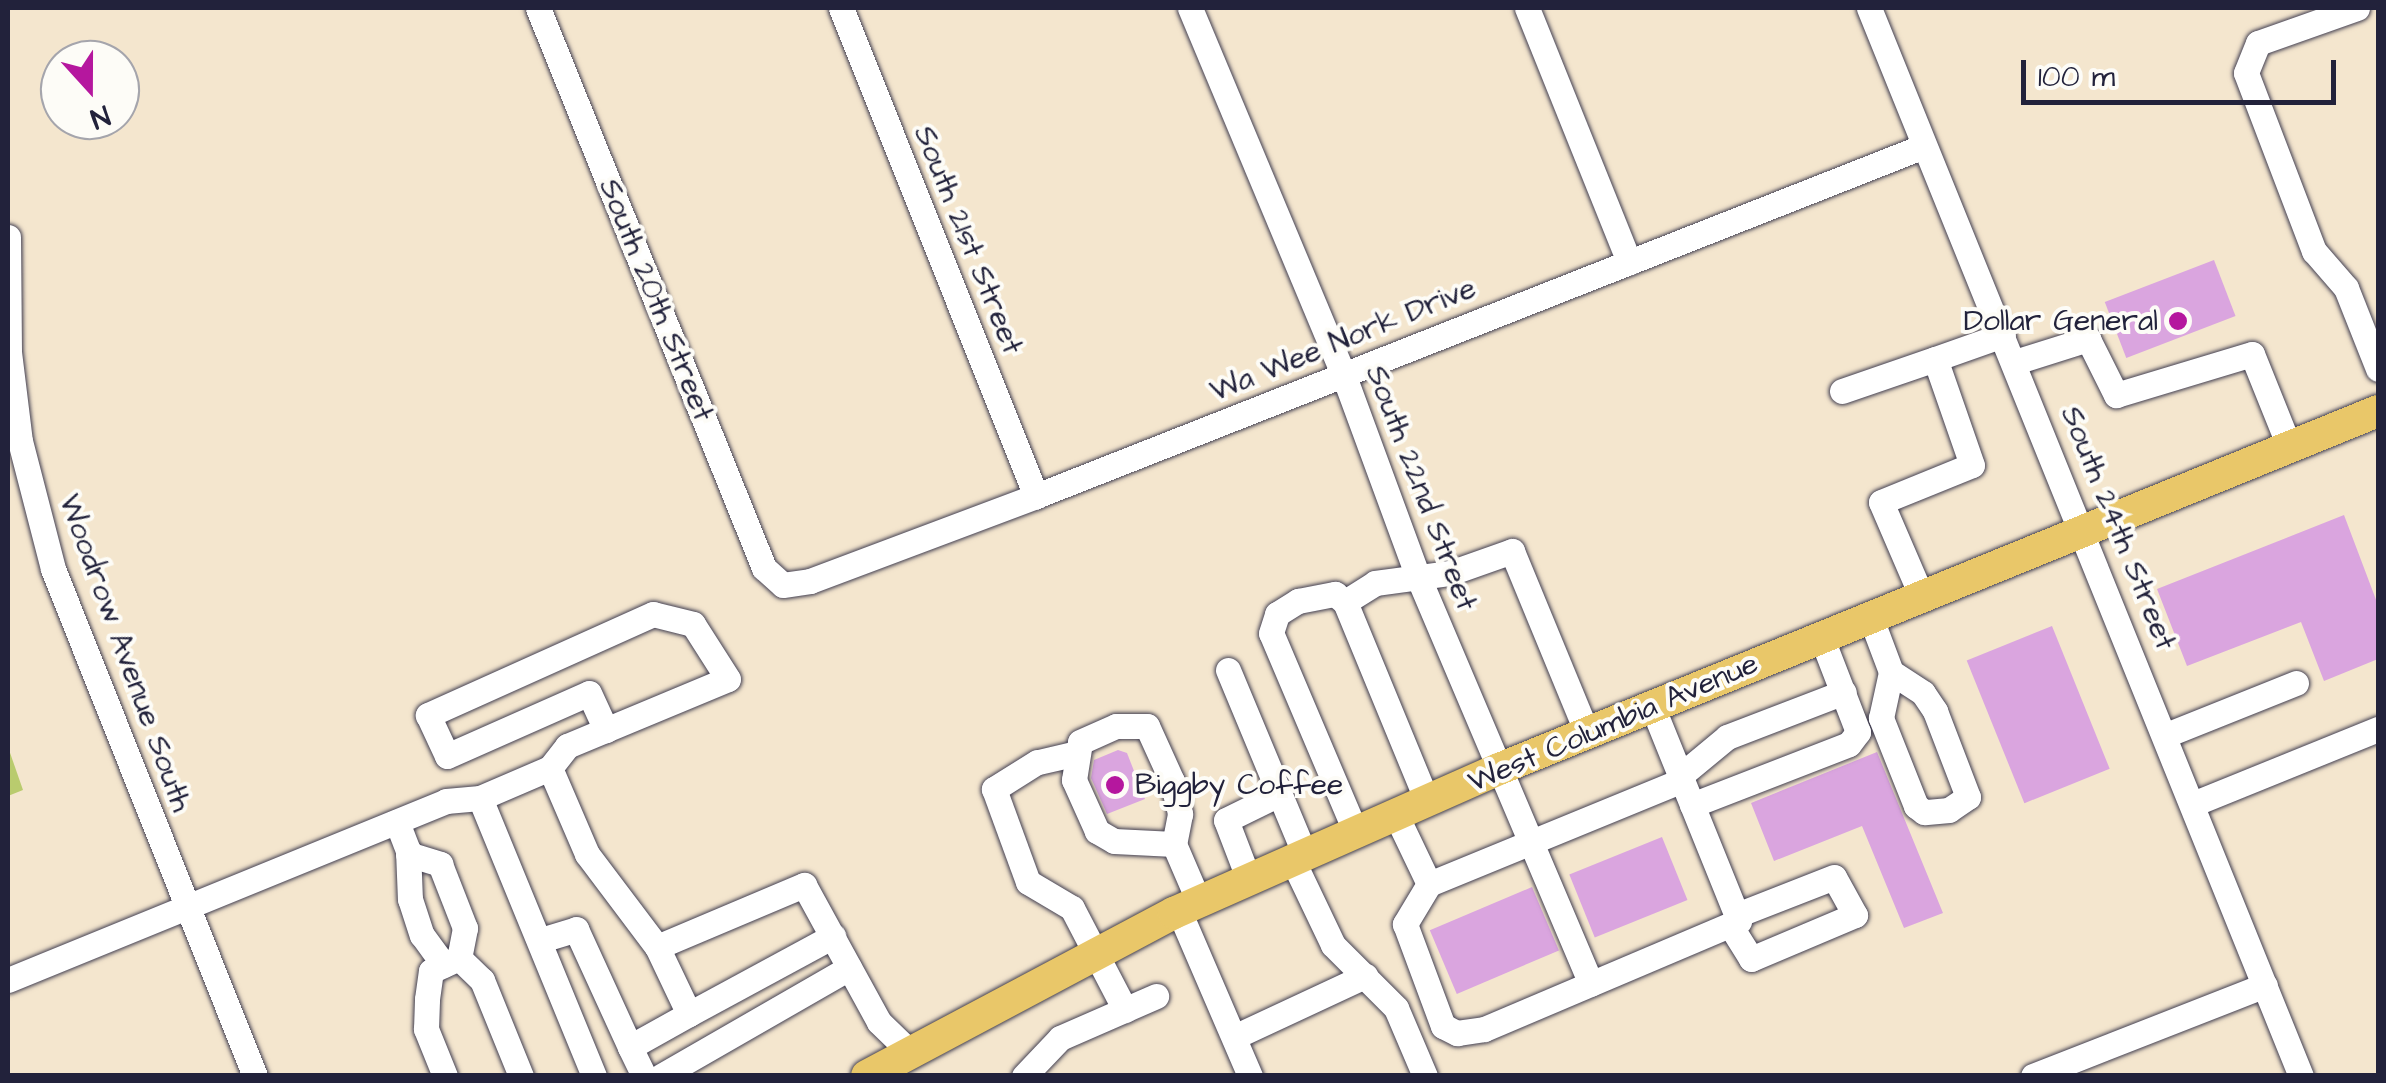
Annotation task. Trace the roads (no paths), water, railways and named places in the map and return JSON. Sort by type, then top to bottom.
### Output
[{"type":"main road","name":"West Columbia Avenue","points":[[867,1076],[918,1063],[1098,952],[1356,832],[2084,527],[2378,412]]},
{"type":"street","name":"South 20th Street","points":[[538,8],[764,568],[783,585]]},
{"type":"street","name":"South 21st Street","points":[[841,8],[1036,496]]},
{"type":"street","name":"South 22nd Street","points":[[1190,8],[1344,376],[1417,574],[1498,770],[1534,842],[1591,984]]},
{"type":"street","points":[[1527,8],[1629,262]]},
{"type":"street","name":"South 24th Street","points":[[1869,8],[2084,527],[2301,1076]]},
{"type":"street","points":[[2357,8],[2258,43],[2246,74],[2314,251],[2346,288],[2378,369]]},
{"type":"street","name":"Wa Wee Nork Drive","points":[[783,585],[810,582],[1036,496],[1924,146]]},
{"type":"street","name":"Woodrow Avenue South","points":[[8,237],[9,352],[32,499],[53,569],[255,1076]]},
{"type":"street","points":[[1842,391],[2003,335]]},
{"type":"street","points":[[2015,362],[2088,339],[2116,395],[2252,354],[2289,446]]},
{"type":"street","points":[[1921,594],[1882,502],[1972,466],[1934,359]]},
{"type":"street","points":[[1345,602],[1375,584],[1417,574],[1450,573],[1512,552],[1587,733]]},
{"type":"street","points":[[1356,832],[1271,633],[1277,614],[1298,601],[1335,594],[1345,602],[1427,801]]},
{"type":"street","points":[[8,980],[188,911],[446,800],[480,798],[550,768],[567,746],[728,680],[693,624],[653,614],[428,715],[448,756],[589,693],[606,730]]},
{"type":"street","points":[[1870,616],[1891,672],[1881,718],[1916,806],[1924,812],[1950,810],[1968,797],[1935,711],[1924,693],[1891,672]]},
{"type":"street","points":[[1692,806],[1848,744],[1858,732],[1821,636]]},
{"type":"street","points":[[1228,670],[1280,794],[1299,858],[1333,945],[1396,1008],[1425,1076]]},
{"type":"street","points":[[2166,735],[2296,683]]},
{"type":"street","points":[[1652,706],[1681,778],[1692,806],[1733,920],[1484,1030],[1457,1033],[1443,1026],[1405,924],[1429,884],[1681,778],[1727,737],[1844,692]]},
{"type":"street","points":[[1174,844],[1114,842],[1097,831],[1074,780],[1073,754],[1080,742],[1116,726],[1146,726],[1180,814],[1174,844],[1189,907],[1250,1076]]},
{"type":"street","points":[[2193,804],[2378,729]]},
{"type":"street","points":[[1073,754],[1037,762],[994,789],[1028,882],[1072,908],[1098,952],[1124,1010]]},
{"type":"street","points":[[550,768],[587,854],[656,947],[689,1014]]},
{"type":"street","points":[[1248,880],[1226,820],[1280,794]]},
{"type":"street","points":[[480,798],[594,1076]]},
{"type":"street","points":[[1396,815],[1429,884]]},
{"type":"street","points":[[397,822],[418,857],[440,864],[465,928],[455,955],[431,971],[426,1029],[445,1076]]},
{"type":"street","points":[[418,857],[410,898],[422,935],[455,955],[482,980],[521,1076]]},
{"type":"street","points":[[656,947],[804,885],[880,1022],[918,1063]]},
{"type":"street","points":[[541,940],[576,929],[644,1076]]},
{"type":"street","points":[[630,1048],[833,936]]},
{"type":"street","points":[[661,1076],[849,968]]},
{"type":"street","points":[[1234,1037],[1365,976]]},
{"type":"street","points":[[2032,1076],[2265,985]]},
{"type":"street","points":[[1024,1076],[1060,1038],[1156,996]]},
{"type":"place","name":"Dollar General","points":[[2178,321]]},
{"type":"place","name":"Biggby Coffee","points":[[1115,785]]}]
